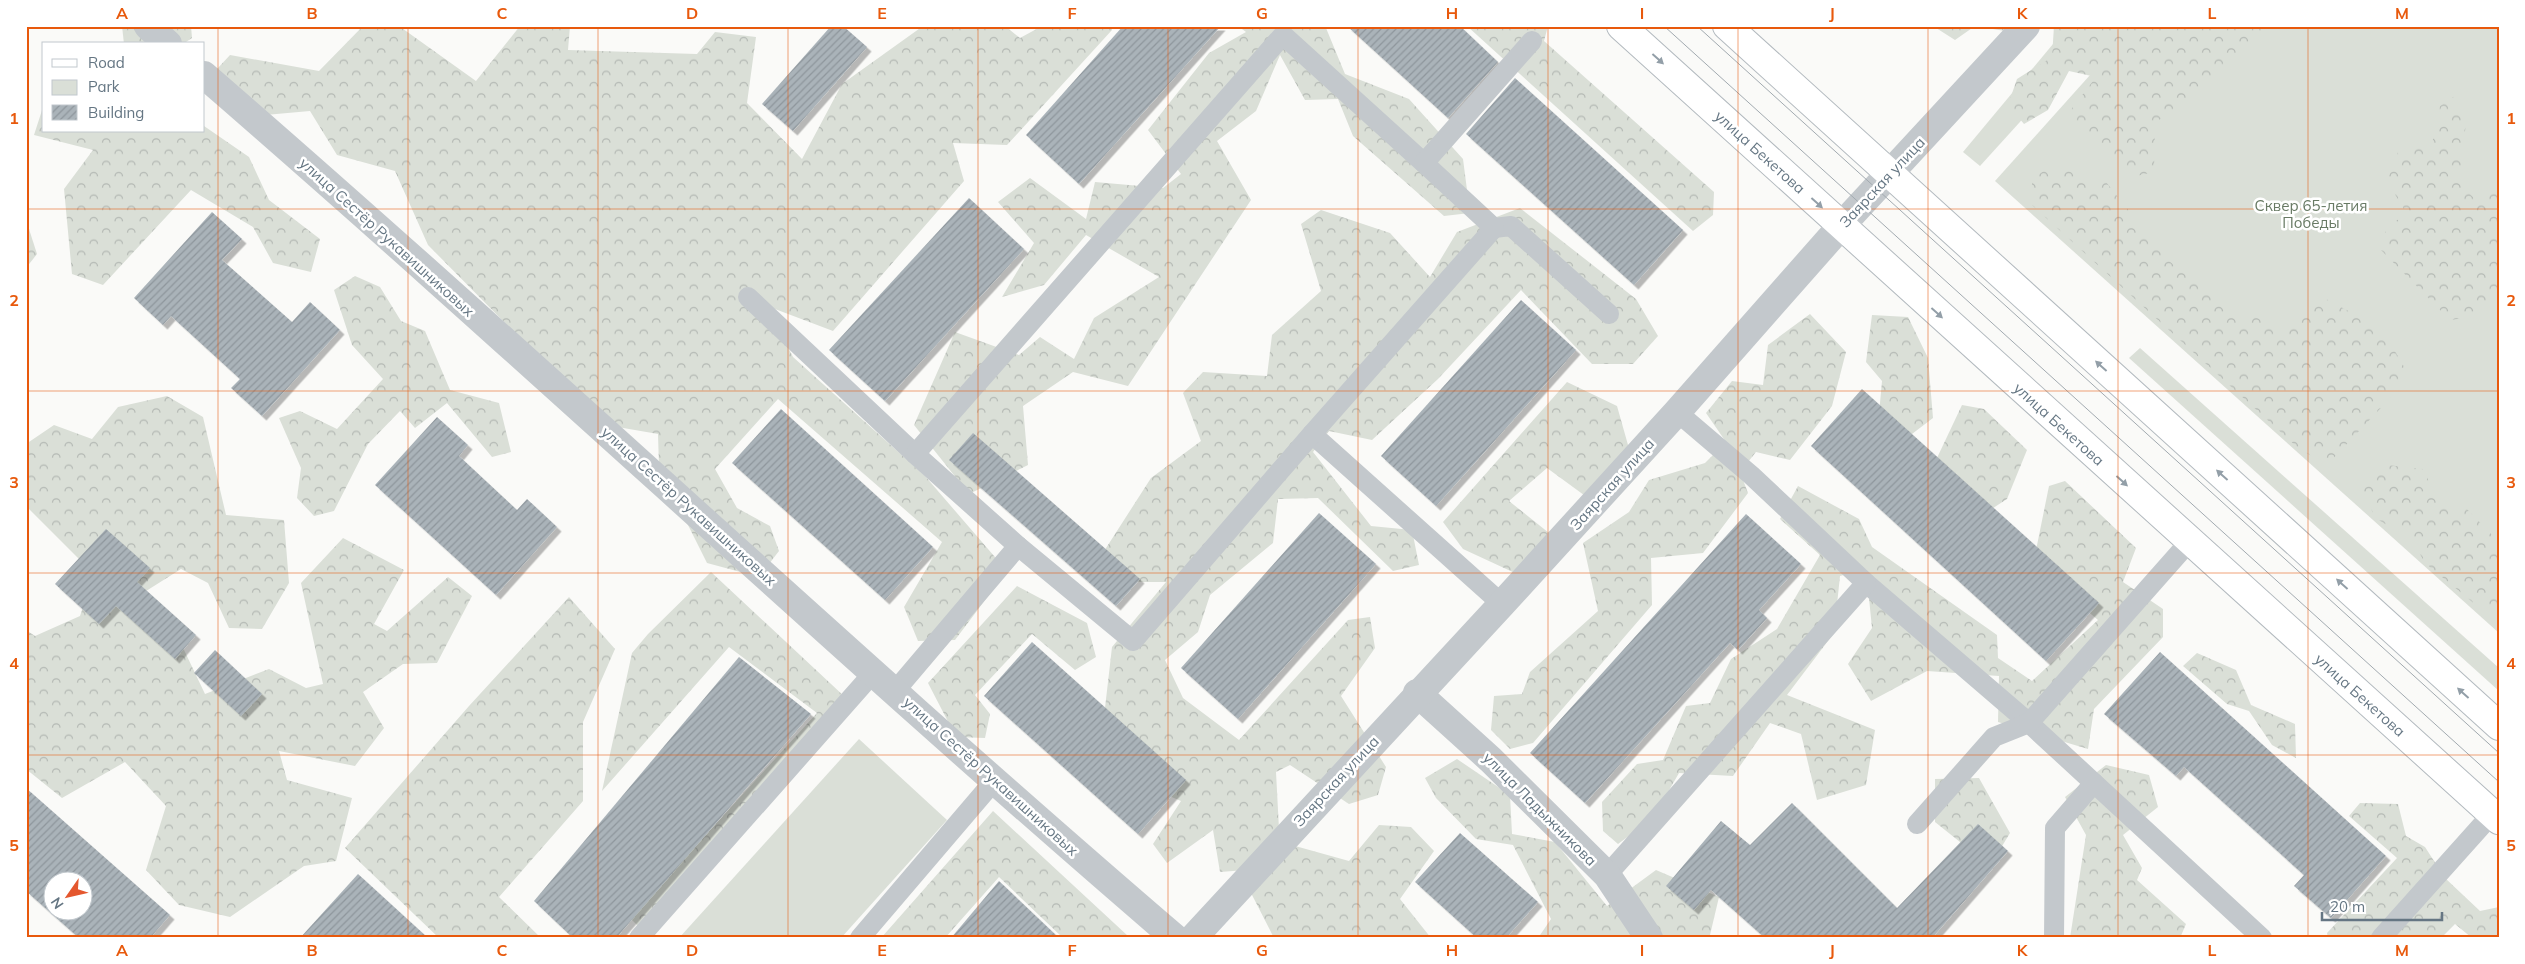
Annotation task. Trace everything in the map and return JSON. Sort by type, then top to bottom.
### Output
[{"type":"main road","name":"улица Бекетова","points":[[1621,26],[2495,817]]},
{"type":"main road","points":[[1727,26],[2499,726]]},
{"type":"street","points":[[148,26],[166,42]]},
{"type":"street","name":"Заярская улица","points":[[1193,938],[1417,693],[1502,604],[1677,412],[1841,226],[2026,26]]},
{"type":"street","name":"улица Сестёр Рукавишниковых","points":[[205,75],[620,443],[994,781],[1175,938]]},
{"type":"street","name":"улица Ладыжникова","points":[[1417,693],[1491,760],[1607,875],[1649,938]]},
{"type":"lane","points":[[915,454],[1278,31],[1494,228]]},
{"type":"lane","points":[[1424,163],[1532,41]]},
{"type":"lane","points":[[748,297],[915,454],[1018,546],[1133,641],[1494,228],[1511,226],[1609,314]]},
{"type":"lane","points":[[1677,412],[1751,475],[1866,583],[2029,723],[2262,938]]},
{"type":"lane","points":[[1312,434],[1502,604]]},
{"type":"lane","points":[[1917,824],[1994,737],[2029,723],[2189,542]]},
{"type":"lane","points":[[896,691],[1018,546]]},
{"type":"lane","points":[[1607,875],[1866,583]]},
{"type":"lane","points":[[639,938],[874,672]]},
{"type":"lane","points":[[860,938],[994,781]]},
{"type":"lane","points":[[2054,938],[2055,828],[2094,783]]},
{"type":"lane","points":[[2381,938],[2495,817]]},
{"type":"green space","points":[[122,26],[191,26],[192,38],[186,42],[124,42]]},
{"type":"green space","points":[[363,26],[399,26],[476,81],[520,26],[570,26],[568,50],[697,54],[715,32],[756,37],[747,103],[802,159],[842,84],[923,26],[1005,26],[1020,38],[1042,26],[1112,26],[1112,30],[1007,145],[953,143],[964,181],[833,331],[767,306],[793,357],[925,476],[1007,571],[955,640],[918,641],[904,607],[942,542],[778,399],[715,469],[737,508],[770,526],[779,551],[759,577],[707,563],[659,467],[658,434],[606,425],[428,245],[395,171],[337,155],[310,111],[242,117],[205,82],[230,55],[319,71]]},
{"type":"green space","points":[[1238,26],[1326,28],[1345,74],[1409,99],[1463,159],[1470,213],[1444,216],[1353,136],[1338,99],[1305,100],[1280,55],[1256,111],[1217,141],[1251,200],[1128,386],[1073,372],[1023,406],[1028,465],[969,494],[914,425],[955,332],[1019,355],[1040,337],[1074,359],[1094,318],[1159,277],[1086,235],[1044,285],[1002,297],[1034,243],[998,202],[1030,178],[1086,219],[1095,182],[1163,188],[1181,174],[1148,130],[1209,53],[1246,32]]},
{"type":"green space","points":[[1467,26],[1548,26],[1544,41],[1714,192],[1713,215],[1693,231]]},
{"type":"green space","points":[[1933,26],[1975,26],[1955,40]]},
{"type":"green space","points":[[1975,26],[2010,26],[2005,31]]},
{"type":"green space","points":[[2054,26],[2265,26],[2231,66],[2155,123],[2154,172],[2132,177],[2088,141],[2070,111],[2096,77],[2069,71],[2048,110],[2024,124],[2008,105],[2017,79],[2052,57]]},
{"type":"green space","points":[[2068,26],[2107,26],[1980,166],[1963,152]]},
{"type":"green space","name":"Сквер 65-летия Победы","points":[[2134,26],[2499,26],[2499,633],[1995,181]]},
{"type":"green space","points":[[2455,96],[2467,114],[2459,183],[2474,198],[2499,189],[2499,289],[2479,316],[2450,320],[2379,248],[2389,223],[2408,216],[2387,181],[2400,147],[2432,144],[2440,106]]},
{"type":"green space","points":[[42,110],[42,132],[205,132],[205,127],[249,157],[269,200],[320,239],[311,272],[273,263],[253,227],[191,190],[103,285],[72,274],[64,189],[93,150],[34,135]]},
{"type":"green space","points":[[2051,166],[2106,182],[2169,261],[2235,312],[2287,326],[2326,299],[2382,329],[2410,377],[2327,465],[2298,448],[2032,205],[2032,179]]},
{"type":"green space","points":[[1520,208],[1636,299],[1658,336],[1633,364],[1592,364],[1521,290],[1438,379],[1372,440],[1329,431],[1313,452],[1371,526],[1412,530],[1419,565],[1393,571],[1318,498],[1278,499],[1273,543],[1210,595],[1198,632],[1165,660],[1183,698],[1239,740],[1348,620],[1370,617],[1375,648],[1341,696],[1386,767],[1378,795],[1349,804],[1290,765],[1276,772],[1279,829],[1246,870],[1220,872],[1213,830],[1167,863],[1153,844],[1181,801],[1148,787],[1102,734],[1112,647],[1166,582],[1111,582],[1099,559],[1151,478],[1201,441],[1183,393],[1203,372],[1267,376],[1272,335],[1321,291],[1301,224],[1321,210],[1390,233],[1430,277],[1457,232]]},
{"type":"green space","points":[[26,229],[29,229],[37,254],[26,268]]},
{"type":"green space","points":[[355,276],[380,287],[401,321],[425,331],[450,390],[499,403],[511,452],[492,457],[447,403],[415,428],[400,411],[368,444],[334,511],[314,516],[297,498],[301,468],[279,418],[300,411],[337,429],[383,379],[352,345],[334,290]]},
{"type":"green space","points":[[1810,314],[1846,352],[1832,406],[1790,460],[1756,452],[1740,472],[1748,493],[1703,553],[1651,558],[1652,605],[1533,743],[1510,749],[1491,730],[1494,696],[1522,694],[1530,672],[1598,611],[1583,543],[1629,512],[1649,480],[1705,463],[1726,442],[1706,413],[1732,381],[1763,385],[1768,345]]},
{"type":"green space","points":[[1872,315],[1908,317],[1928,358],[1933,418],[1908,437],[1878,425],[1882,381],[1866,362]]},
{"type":"green space","points":[[2140,348],[2499,668],[2499,691],[2129,358]]},
{"type":"green space","points":[[1567,382],[1617,406],[1630,452],[1588,498],[1547,468],[1509,501],[1549,533],[1517,574],[1463,549],[1443,522]]},
{"type":"green space","points":[[167,396],[203,417],[226,515],[284,520],[289,583],[262,629],[229,628],[208,583],[181,569],[135,598],[175,631],[205,694],[269,669],[306,688],[323,684],[301,583],[343,538],[404,570],[374,624],[387,631],[448,577],[472,596],[437,663],[403,664],[363,692],[384,728],[355,766],[279,751],[287,780],[352,798],[336,861],[304,866],[230,917],[179,905],[146,870],[166,806],[125,762],[62,798],[26,769],[26,630],[35,636],[80,616],[94,574],[26,506],[26,444],[54,425],[92,439],[118,407]]},
{"type":"green space","points":[[1962,405],[1984,409],[2027,450],[2007,499],[1987,512],[1928,477]]},
{"type":"green space","points":[[2378,464],[2423,469],[2440,505],[2462,504],[2499,542],[2498,613],[2476,605],[2425,563],[2412,540],[2377,519],[2358,488]]},
{"type":"green space","points":[[2065,481],[2136,548],[2123,582],[2163,609],[2163,637],[2094,709],[2088,749],[1998,722],[1999,676],[1927,671],[1871,701],[1848,664],[1872,628],[1866,569],[1840,576],[1834,633],[1787,695],[1875,730],[1866,785],[1817,800],[1801,734],[1770,723],[1733,776],[1679,773],[1653,818],[1618,844],[1603,831],[1602,802],[1637,764],[1663,760],[1686,706],[1710,703],[1731,659],[1777,629],[1820,555],[1780,519],[1798,486],[1859,519],[1872,547],[1997,635],[1998,658],[2032,681],[2098,620],[2033,565],[2049,486]]},
{"type":"green space","points":[[711,572],[846,698],[638,926],[630,918],[817,713],[729,647],[602,791],[632,653],[648,634]]},
{"type":"green space","points":[[1017,586],[1087,623],[1096,657],[1075,670],[1032,634],[975,695],[990,714],[985,738],[956,737],[928,683]]},
{"type":"green space","points":[[569,597],[615,649],[583,722],[583,801],[499,897],[541,938],[439,938],[345,848],[469,706]]},
{"type":"green space","points":[[2197,653],[2236,670],[2251,705],[2295,724],[2296,758],[2272,745],[2249,711],[2227,704],[2183,666]]},
{"type":"green space","points":[[859,739],[947,820],[841,938],[679,938]]},
{"type":"green space","points":[[1457,759],[1510,795],[1512,834],[1555,842],[1607,906],[1656,870],[1719,897],[1710,935],[1705,938],[1538,938],[1551,919],[1513,845],[1476,839],[1436,798],[1425,778]]},
{"type":"green space","points":[[2106,765],[2149,775],[2158,807],[2123,835],[2142,868],[2137,880],[2186,924],[2180,938],[2070,938],[2086,835],[2065,797]]},
{"type":"green space","points":[[1979,778],[2010,833],[1990,866],[1935,822],[1935,779]]},
{"type":"green space","points":[[2360,803],[2398,804],[2406,836],[2425,847],[2445,878],[2480,911],[2499,907],[2499,938],[2472,938],[2455,924],[2441,938],[2328,938],[2327,933],[2397,858],[2349,816]]},
{"type":"green space","points":[[993,811],[1128,936],[1127,938],[1063,938],[999,877],[945,938],[881,938]]},
{"type":"green space","points":[[1379,825],[1411,827],[1434,851],[1400,899],[1431,938],[1274,938],[1251,893],[1288,844],[1349,861]]},
{"type":"building","points":[[831,26],[843,26],[867,47],[793,131],[762,104]]},
{"type":"building","points":[[1123,26],[1221,26],[1079,184],[1026,135]]},
{"type":"building","points":[[1347,26],[1460,26],[1498,62],[1448,118]]},
{"type":"building","points":[[1515,78],[1683,230],[1634,285],[1466,134]]},
{"type":"building","points":[[969,198],[1024,249],[885,401],[829,350]]},
{"type":"building","points":[[212,212],[242,239],[222,260],[292,322],[310,302],[340,330],[262,416],[231,388],[240,379],[171,316],[163,325],[134,298]]},
{"type":"building","points":[[1521,300],[1576,350],[1436,506],[1381,456]]},
{"type":"building","points":[[1862,389],[2099,603],[2046,661],[1811,446]]},
{"type":"building","points":[[781,409],[933,547],[885,600],[732,463]]},
{"type":"building","points":[[437,417],[468,445],[459,456],[517,510],[527,499],[557,527],[496,595],[375,485]]},
{"type":"building","points":[[973,433],[1140,579],[1116,606],[949,460]]},
{"type":"building","points":[[1319,513],[1376,564],[1238,719],[1181,668]]},
{"type":"building","points":[[1746,514],[1801,564],[1759,610],[1767,618],[1738,650],[1730,643],[1585,803],[1530,753]]},
{"type":"building","points":[[106,529],[150,568],[137,582],[196,635],[175,659],[116,606],[99,624],[55,584]]},
{"type":"building","points":[[1032,642],[1186,780],[1138,834],[984,696]]},
{"type":"building","points":[[215,650],[262,694],[241,716],[194,673]]},
{"type":"building","points":[[2160,652],[2386,856],[2331,918],[2294,886],[2304,875],[2184,767],[2176,776],[2104,714]]},
{"type":"building","points":[[739,657],[811,714],[616,938],[573,938],[534,901]]},
{"type":"building","points":[[26,788],[170,915],[150,938],[79,938],[61,922],[92,922],[92,872],[42,872],[42,905],[26,891]]},
{"type":"building","points":[[1792,803],[1897,908],[1978,824],[2008,851],[1932,938],[1765,938],[1711,890],[1694,910],[1666,886],[1721,821],[1750,845]]},
{"type":"building","points":[[1460,833],[1538,902],[1506,938],[1477,938],[1415,882]]},
{"type":"building","points":[[358,874],[428,938],[300,938]]},
{"type":"building","points":[[999,881],[1059,938],[951,938]]},
{"type":"tram line","points":[[1664,26],[2499,782]]},
{"type":"tram line","points":[[1697,26],[2499,753]]}]
